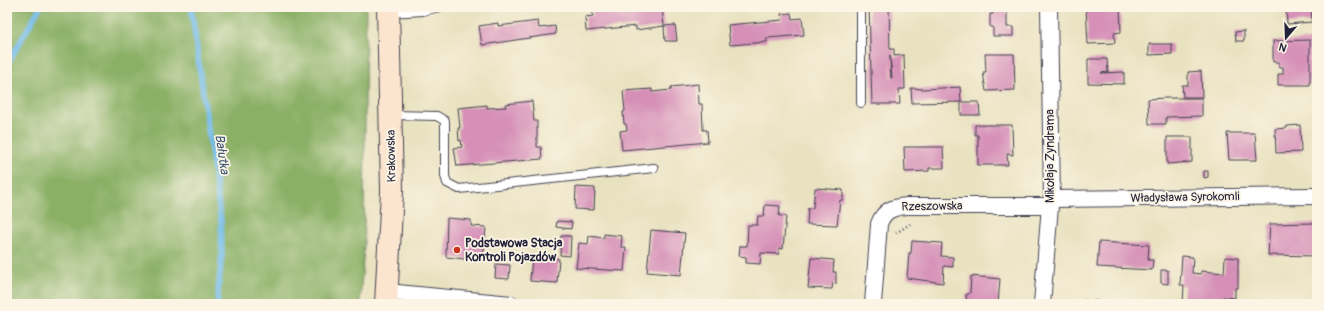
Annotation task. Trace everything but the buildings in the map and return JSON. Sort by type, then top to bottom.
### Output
[{"type":"main road","name":"Krakowska","points":[[386,298],[392,191],[388,10]]},
{"type":"street","name":"Mikołaja Zyndrama","points":[[1042,304],[1051,202],[1049,7]]},
{"type":"street","name":"Władysława Syrokomli","points":[[1051,202],[1317,196]]},
{"type":"street","name":"Rzeszowska","points":[[873,304],[879,224],[882,217],[888,210],[897,206],[1051,202]]},
{"type":"street","points":[[386,298],[511,304]]},
{"type":"lane","points":[[388,10],[422,11],[440,7]]},
{"type":"lane","points":[[861,7],[862,103]]},
{"type":"lane","points":[[391,115],[442,117],[445,121],[445,176],[447,183],[459,189],[654,168]]},
{"type":"green space","points":[[7,7],[366,7],[364,246],[360,304],[7,304]]},
{"type":"waterway","points":[[7,65],[40,7]]},
{"type":"waterway","name":"Bałutka","points":[[191,7],[221,222],[222,253],[217,304]]},
{"type":"place","name":"Podstawowa Stacja Kontroli Pojazdów","points":[[457,250]]}]
